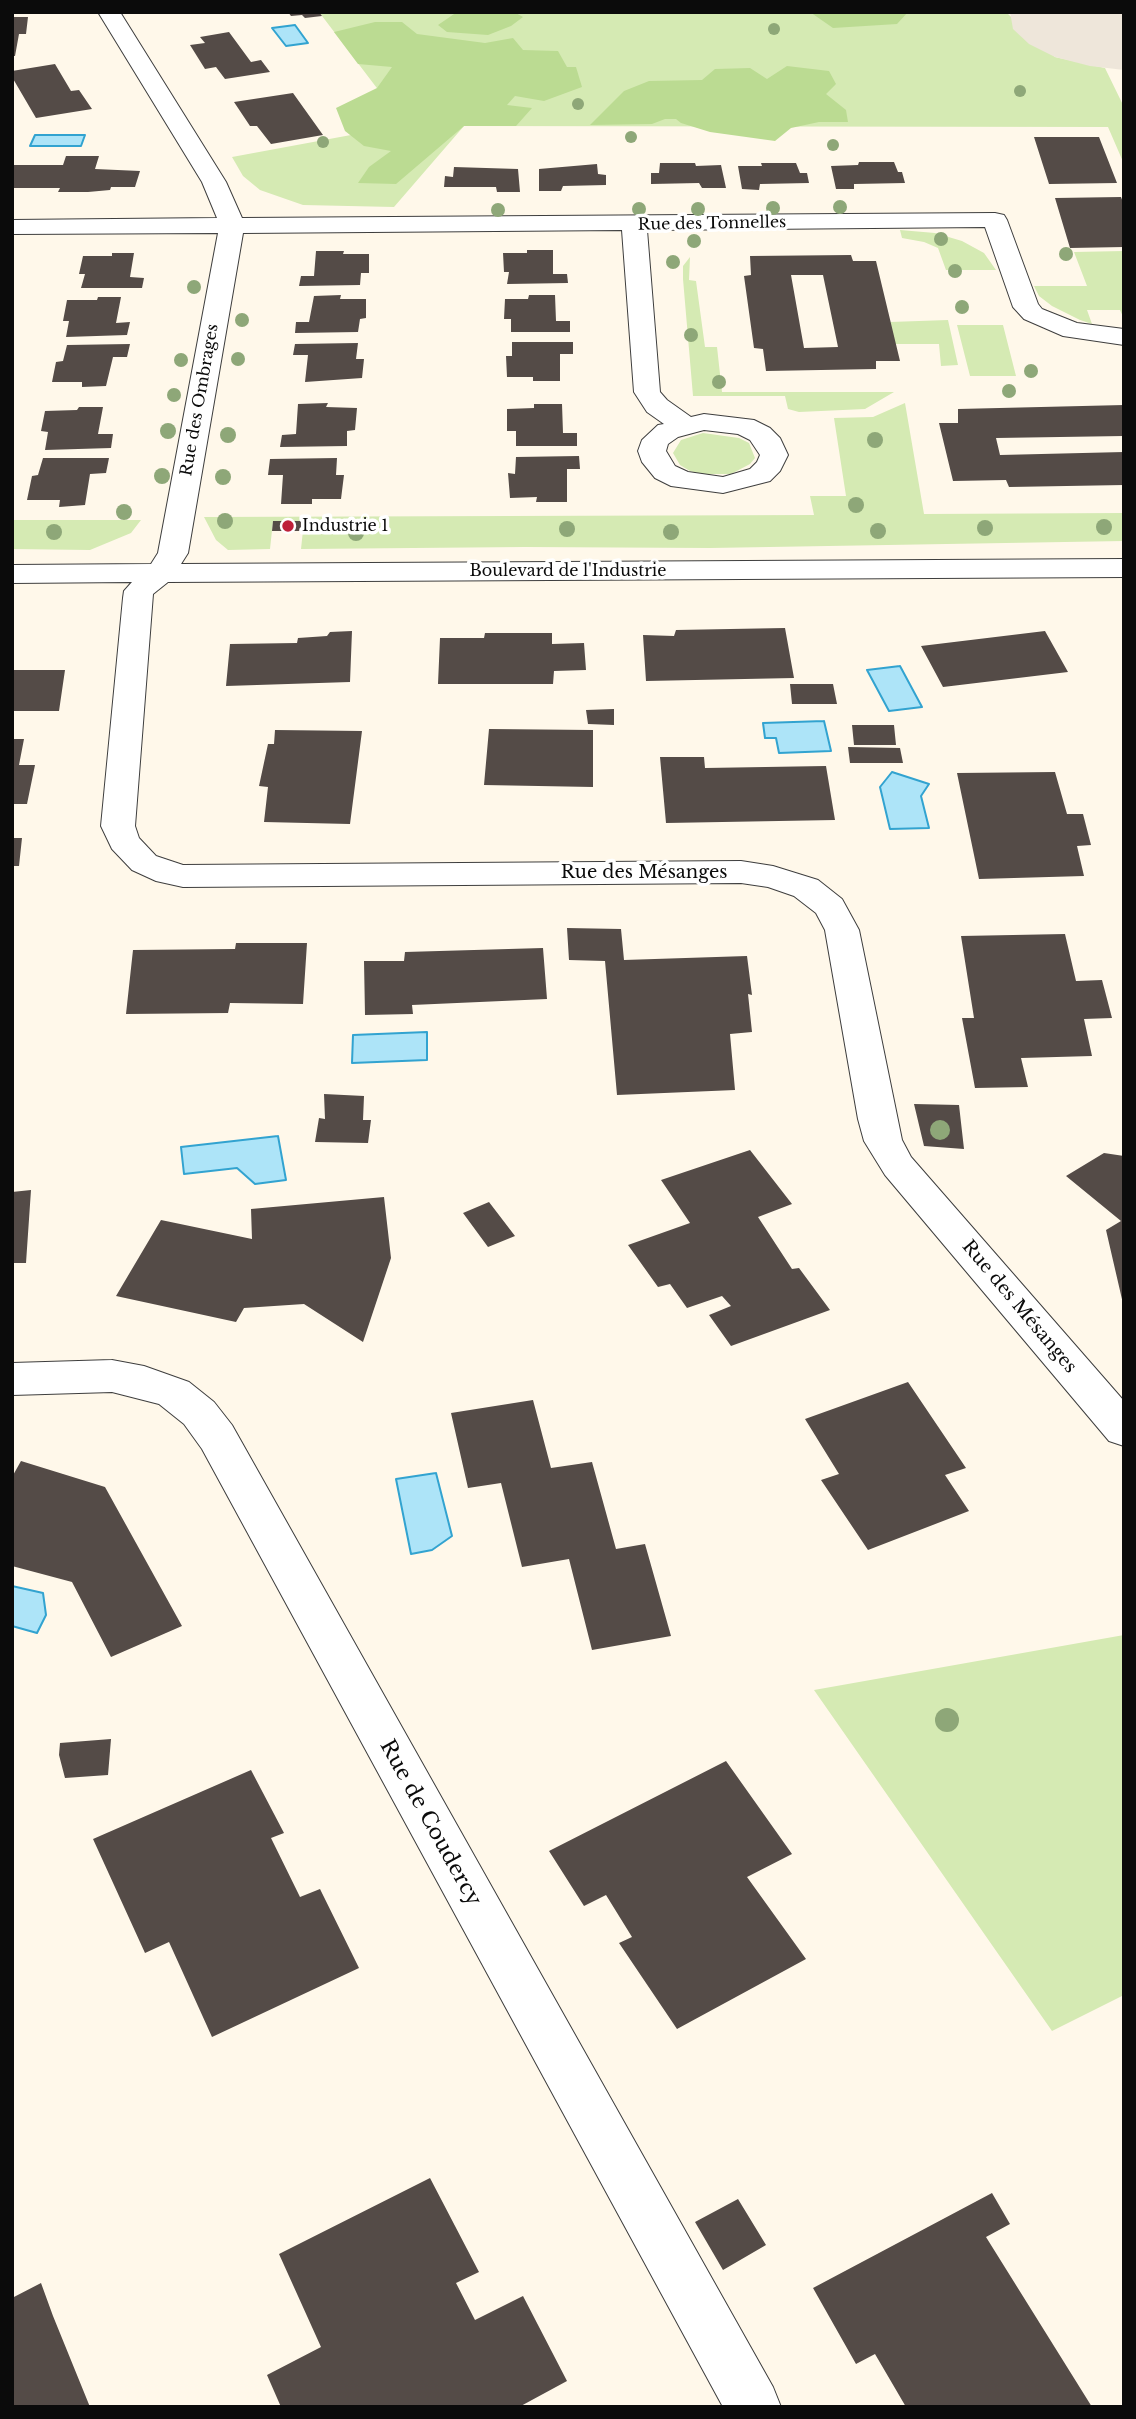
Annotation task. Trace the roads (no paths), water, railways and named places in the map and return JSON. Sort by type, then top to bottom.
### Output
[{"type":"street","points":[[12,227],[232,225],[214,182],[109,12]]},
{"type":"street","name":"Rue des Tonnelles","points":[[232,225],[634,225],[995,220],[1026,307],[1033,314],[1072,331],[1124,337]]},
{"type":"street","name":"Rue des Ombrages","points":[[161,573],[173,553],[232,225]]},
{"type":"street","points":[[634,225],[647,393],[657,406],[684,425]]},
{"type":"street","name":"Boulevard de l'Industrie","points":[[12,574],[1124,568]]},
{"type":"street","name":"Rue des Mésanges","points":[[161,573],[139,592],[138,598],[118,826],[124,842],[136,856],[156,869],[183,876],[741,872],[773,877],[806,888],[830,906],[842,930],[883,1141],[898,1166],[1124,1430]]},
{"type":"street","name":"Rue de Coudercy","points":[[12,1379],[113,1376],[144,1382],[174,1393],[199,1413],[217,1437],[753,2407]]},
{"type":"water","points":[[295,25],[308,43],[286,46],[272,28]]},
{"type":"water","points":[[35,135],[85,135],[81,146],[30,146]]},
{"type":"water","points":[[900,666],[922,707],[889,711],[867,670]]},
{"type":"water","points":[[824,721],[831,751],[779,753],[776,738],[765,738],[763,723]]},
{"type":"water","points":[[892,772],[929,784],[921,796],[929,828],[890,829],[880,787]]},
{"type":"water","points":[[427,1032],[427,1060],[352,1063],[353,1035]]},
{"type":"water","points":[[278,1136],[286,1180],[255,1184],[237,1168],[184,1174],[181,1147]]},
{"type":"water","points":[[436,1473],[452,1536],[432,1550],[411,1554],[396,1479]]},
{"type":"water","points":[[12,1586],[43,1593],[46,1615],[37,1633],[12,1626]]},
{"type":"place","name":"Industrie 1","points":[[288,526]]}]
